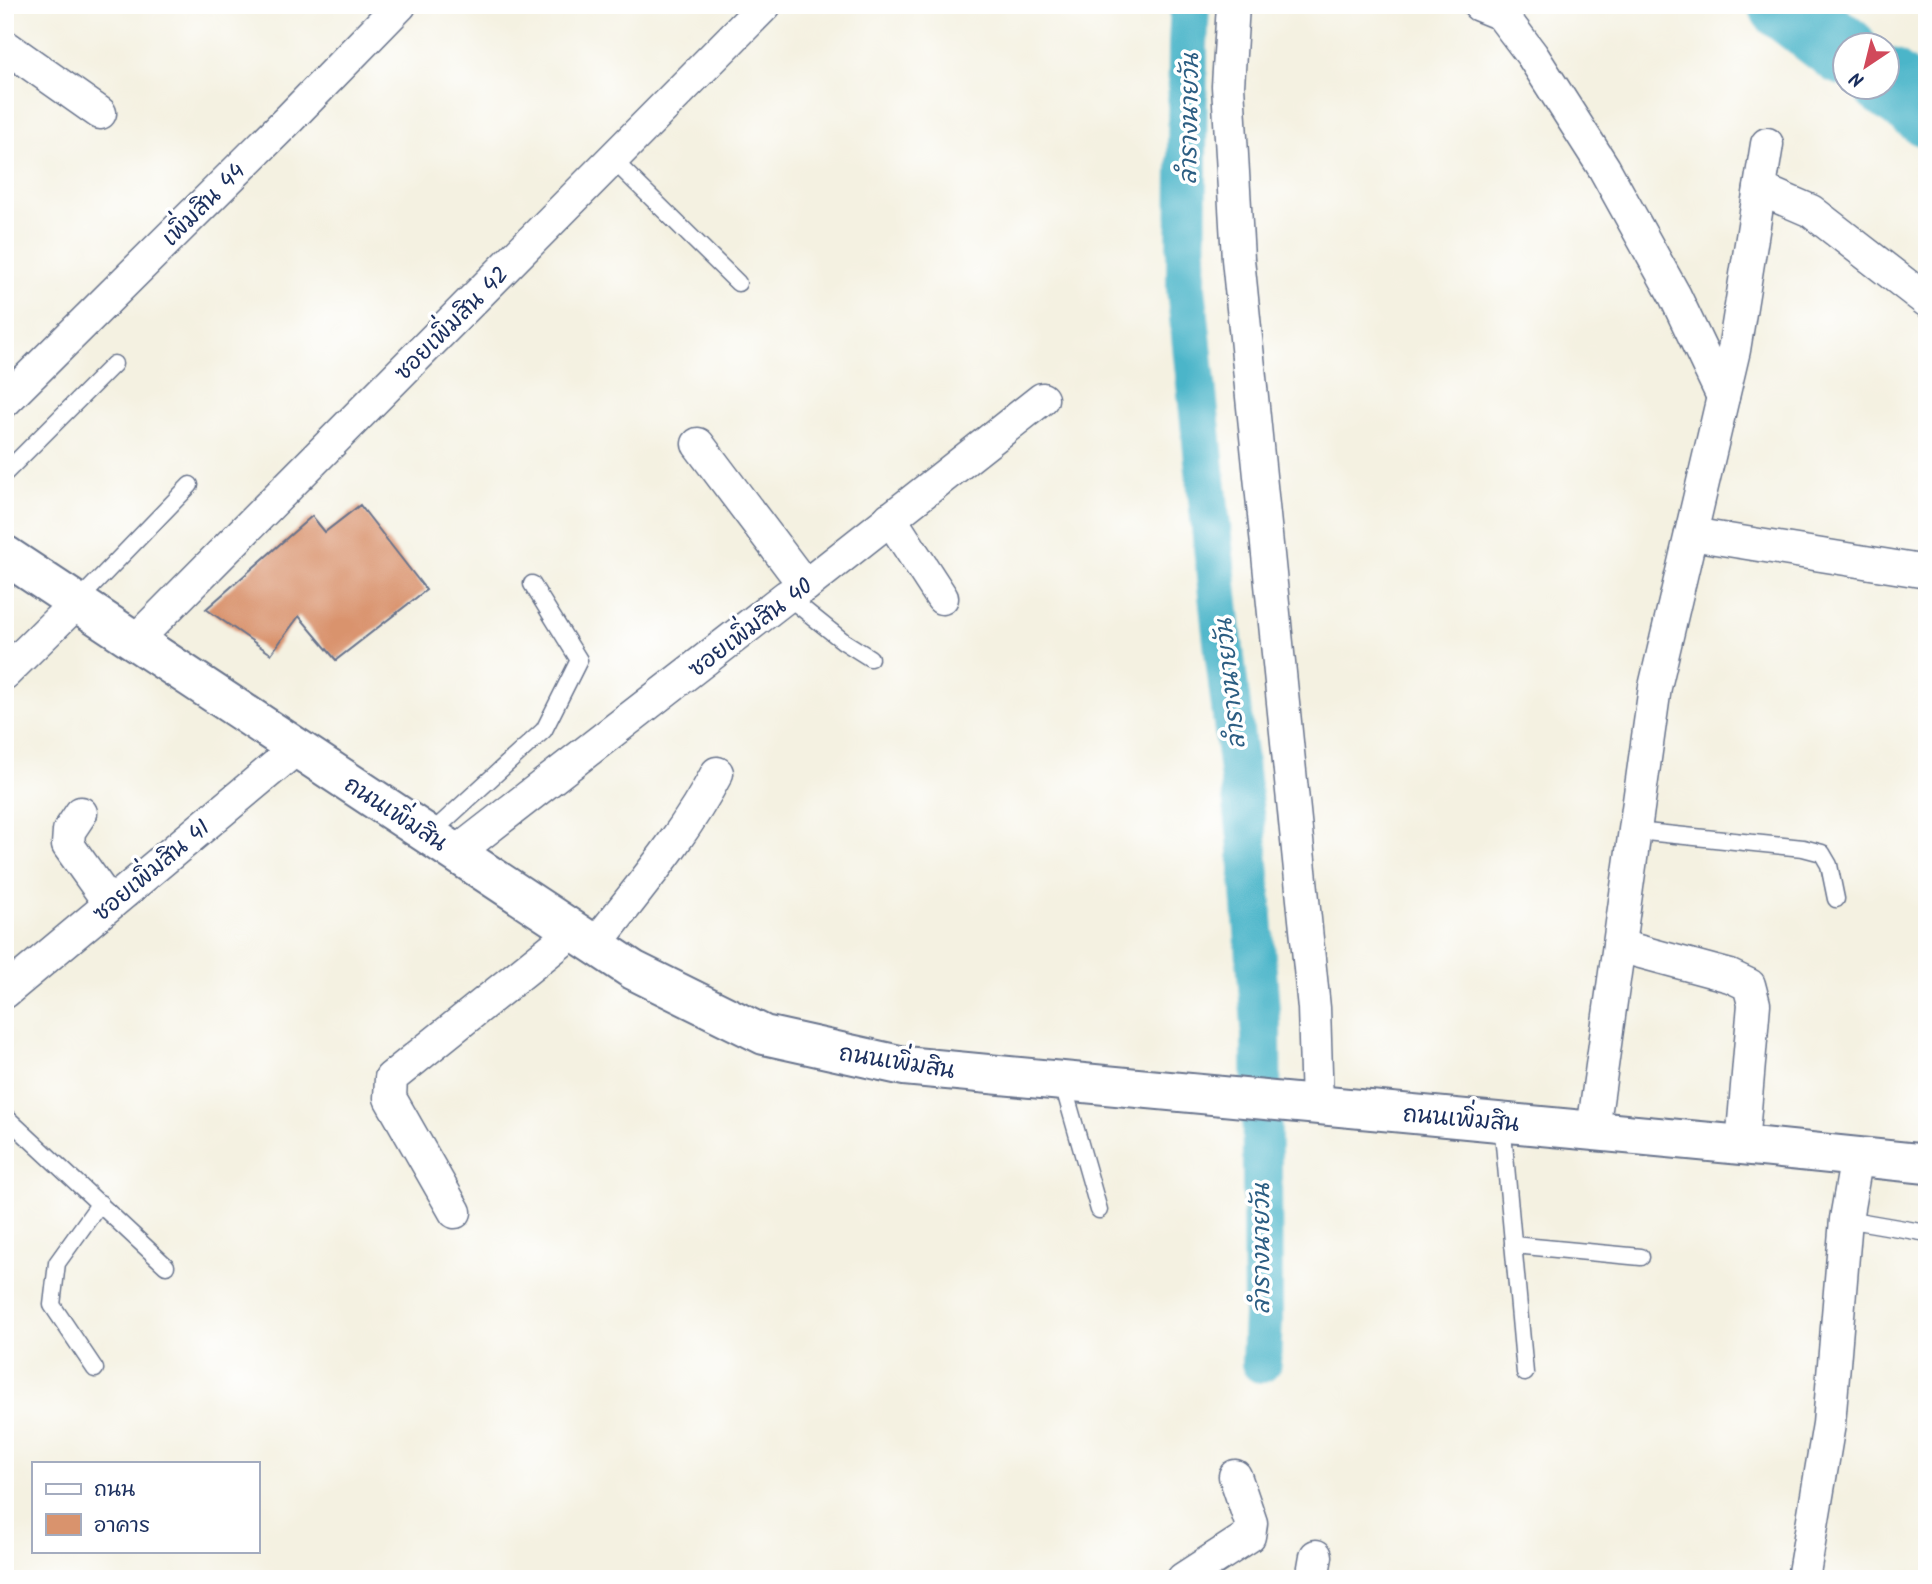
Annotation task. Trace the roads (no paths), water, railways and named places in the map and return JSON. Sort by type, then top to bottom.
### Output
[{"type":"street","name":"เพิ่มสิน 44","points":[[5,401],[400,5]]},
{"type":"street","name":"ซอยเพิ่มสิน 42","points":[[136,640],[765,5]]},
{"type":"street","points":[[1233,5],[1228,86],[1238,259],[1314,1008],[1317,1104]]},
{"type":"street","points":[[1479,5],[1501,15],[1517,35],[1589,146],[1675,296],[1723,397]]},
{"type":"street","points":[[5,46],[100,113]]},
{"type":"street","points":[[1593,1130],[1655,687],[1734,350],[1767,144]]},
{"type":"street","points":[[1760,190],[1811,211],[1927,301]]},
{"type":"street","name":"ซอยเพิ่มสิน 40","points":[[443,844],[796,591],[1042,399]]},
{"type":"street","points":[[698,444],[796,591]]},
{"type":"street","points":[[890,518],[942,598]]},
{"type":"street","points":[[1691,534],[1927,572]]},
{"type":"street","name":"ถนนเพิ่มสิน","points":[[5,555],[633,970],[764,1035],[904,1066],[1742,1144],[1927,1164]]},
{"type":"street","points":[[5,673],[77,602]]},
{"type":"street","name":"ซอยเพิ่มสิน 41","points":[[5,992],[296,748]]},
{"type":"street","points":[[455,1212],[390,1098],[391,1078],[584,938],[668,851],[699,808],[717,774]]},
{"type":"street","points":[[81,813],[69,831],[68,845],[110,904]]},
{"type":"street","points":[[1619,946],[1730,976],[1749,985],[1754,1004],[1742,1144]]},
{"type":"street","points":[[1802,1579],[1829,1424],[1846,1219],[1857,1156]]},
{"type":"street","points":[[1183,1579],[1249,1535],[1251,1523],[1235,1476]]},
{"type":"lane","points":[[612,159],[738,282]]},
{"type":"lane","points":[[5,473],[114,364]]},
{"type":"lane","points":[[77,602],[190,485]]},
{"type":"lane","points":[[443,844],[544,730],[579,660],[532,584]]},
{"type":"lane","points":[[796,591],[832,633],[870,658]]},
{"type":"lane","points":[[1636,831],[1803,848],[1822,853],[1829,865],[1836,899]]},
{"type":"lane","points":[[1062,1081],[1099,1210]]},
{"type":"lane","points":[[5,1116],[166,1266]]},
{"type":"lane","points":[[1502,1122],[1525,1373]]},
{"type":"lane","points":[[95,1370],[51,1305],[57,1263],[100,1203]]},
{"type":"lane","points":[[1846,1219],[1927,1233]]},
{"type":"lane","points":[[1513,1245],[1641,1257]]},
{"type":"waterway","name":"ลำรางนายวัน","points":[[1190,5],[1186,288],[1223,642],[1247,837],[1261,1025],[1261,1363]]},
{"type":"waterway","points":[[1784,5],[1830,40]]},
{"type":"waterway","points":[[1900,92],[1927,112]]}]
